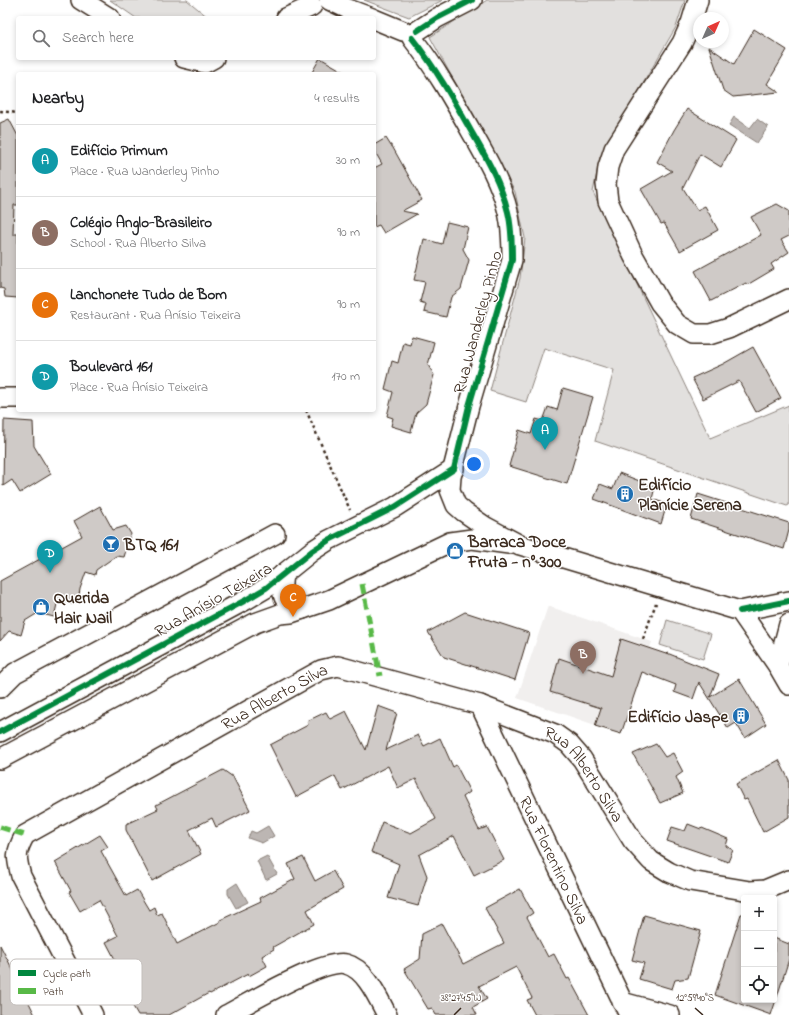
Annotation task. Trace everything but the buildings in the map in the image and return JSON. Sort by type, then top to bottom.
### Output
[{"type":"street","points":[[81,0],[107,16]]},
{"type":"street","points":[[376,19],[411,32],[472,0]]},
{"type":"street","points":[[698,0],[691,23],[682,43],[614,149],[608,166],[606,184],[608,200],[633,254],[660,303],[677,324],[694,334],[710,334],[729,328],[789,299]]},
{"type":"street","points":[[289,16],[319,2],[348,9],[368,16]]},
{"type":"street","name":"Rua Wanderley Pinho","points":[[411,32],[445,84],[479,144],[500,186],[508,211],[512,236],[512,260],[469,406],[451,477],[450,490],[456,505],[459,520],[456,532],[450,542]]},
{"type":"street","points":[[192,60],[205,63],[210,60]]},
{"type":"street","points":[[0,398],[16,398]]},
{"type":"street","name":"Rua Anísio Teixeira","points":[[0,732],[244,601],[266,588],[312,551],[357,525],[395,507],[454,469]]},
{"type":"street","points":[[420,492],[431,492],[443,496],[486,527],[520,545]]},
{"type":"street","points":[[0,688],[3,683],[15,673],[275,534]]},
{"type":"street","points":[[0,759],[255,624],[280,614],[292,613],[329,600],[450,542],[472,539],[520,545],[740,611],[789,601]]},
{"type":"street","points":[[283,574],[281,585],[282,594],[294,607],[303,609]]},
{"type":"street","points":[[740,611],[778,666],[789,685]]},
{"type":"street","points":[[778,666],[789,624]]},
{"type":"street","name":"Rua Alberto Silva","points":[[64,959],[21,876],[17,860],[17,849],[25,835],[321,670],[338,666],[480,705],[555,734],[569,744],[582,759],[633,841],[651,862],[669,872],[690,881],[750,891],[765,890],[789,880]]},
{"type":"street","name":"Rua Florentino Silva","points":[[480,705],[626,1009]]},
{"type":"street","points":[[226,1015],[315,969],[327,965],[346,964],[358,970],[367,979],[387,1015]]},
{"type":"street","name":"Rua Alberto Silva","points":[[88,1005],[93,1015]]},
{"type":"street","points":[[626,1009],[670,1015]]},
{"type":"path","points":[[0,111],[16,113]]},
{"type":"path","points":[[307,412],[357,525]]},
{"type":"path","points":[[644,639],[661,588]]},
{"type":"path","points":[[54,959],[62,955]]},
{"type":"shaded area","points":[[110,0],[187,0],[207,16],[133,16]]},
{"type":"shaded area","points":[[364,0],[443,0],[409,17]]},
{"type":"shaded area","points":[[487,0],[685,0],[676,27],[600,157],[593,192],[710,438],[789,405],[789,505],[787,506],[595,441],[614,370],[544,348],[526,402],[490,391],[520,278],[525,238],[515,192],[430,37]]},
{"type":"shaded area","points":[[734,117],[750,128],[757,119],[768,127],[757,143],[729,125]]},
{"type":"shaded area","points":[[548,606],[652,642],[621,734],[517,698]]},
{"type":"shaded area","points":[[667,620],[711,634],[703,659],[660,645]]},
{"type":"shaded area","points":[[268,826],[274,836],[262,843],[248,838],[251,831],[256,833]]},
{"type":"shaded area","points":[[267,856],[277,874],[266,880],[257,861]]},
{"type":"shaded area","points":[[237,883],[248,902],[236,908],[228,894],[228,889]]},
{"type":"marked path","points":[[362,584],[380,676]]},
{"type":"marked path","points":[[0,827],[25,835]]},
{"type":"cycle path","points":[[417,31],[437,18],[472,0]]},
{"type":"cycle path","points":[[0,732],[244,601],[266,588],[312,551],[329,540],[395,507],[454,469],[469,406],[512,260],[511,230],[505,201],[487,160],[443,83],[412,38]]},
{"type":"cycle path","points":[[740,611],[789,601]]},
{"type":"place","name":"Edifício Primum","points":[[545,450]]},
{"type":"place","name":"Edifício Planície Serena","points":[[625,494]]},
{"type":"place","name":"BTQ 161","points":[[111,544]]},
{"type":"place","name":"Barraca Doce Fruta - n° 300","points":[[455,551]]},
{"type":"place","name":"Boulevard 161","points":[[50,573]]},
{"type":"place","name":"Querida Hair Nail","points":[[41,607]]},
{"type":"place","name":"Lanchonete Tudo de Bom","points":[[293,617]]},
{"type":"place","name":"Colégio Anglo-Brasileiro","points":[[583,674]]},
{"type":"place","name":"Edifício Jaspe","points":[[741,716]]}]
